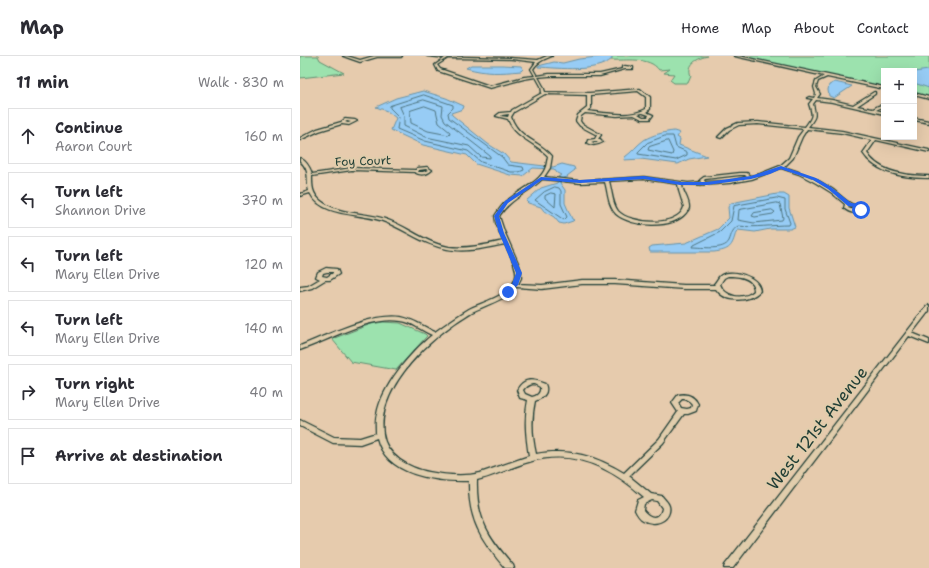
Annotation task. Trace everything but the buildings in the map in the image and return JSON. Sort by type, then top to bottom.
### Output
[{"type":"street","points":[[344,56],[360,61],[376,56],[401,56]]},
{"type":"street","points":[[428,56],[466,59],[503,57],[538,61]]},
{"type":"street","points":[[544,93],[542,86],[532,69],[538,61],[551,56]]},
{"type":"street","points":[[735,56],[881,87]]},
{"type":"street","points":[[448,57],[436,65],[438,70],[490,87],[519,79],[600,75],[624,69]]},
{"type":"street","points":[[541,178],[568,181],[607,181],[644,178],[680,184],[703,184],[702,180],[704,178],[746,174],[751,178],[768,173],[781,167],[791,158],[814,115],[811,104],[816,99],[818,94],[815,87],[817,82],[826,76]]},
{"type":"street","points":[[817,82],[830,76]]},
{"type":"street","points":[[485,86],[486,89],[490,90],[495,86]]},
{"type":"street","points":[[509,118],[498,116],[501,114],[511,113],[544,93],[589,94],[643,90],[648,97],[649,106],[644,112]]},
{"type":"street","points":[[854,106],[874,93]]},
{"type":"street","points":[[589,94],[589,108],[583,112],[578,121],[580,125],[599,135],[596,140]]},
{"type":"street","points":[[917,95],[929,98]]},
{"type":"street","points":[[809,98],[881,112]]},
{"type":"street","points":[[874,110],[881,107]]},
{"type":"street","points":[[583,112],[635,114],[644,112],[651,115],[649,118],[642,118],[635,114]]},
{"type":"street","points":[[511,113],[509,118],[514,130],[545,150],[550,156],[546,172],[541,178],[507,202],[497,216],[519,273],[515,285],[502,296],[473,310],[435,334],[417,351],[405,365],[389,391],[380,411],[378,436],[387,453],[403,466],[424,474],[448,479],[473,478],[490,474],[533,458],[556,455],[586,458],[602,463],[625,476],[649,497]]},
{"type":"street","points":[[917,120],[929,122]]},
{"type":"street","points":[[720,137],[733,126],[750,122],[842,132],[929,151]]},
{"type":"street","points":[[300,139],[318,130],[342,123]]},
{"type":"street","points":[[874,140],[865,153],[873,162],[888,171],[903,175],[929,177]]},
{"type":"street","points":[[300,159],[307,164],[311,175],[311,192],[318,200],[332,209],[385,220],[442,248],[464,249],[506,242]]},
{"type":"street","points":[[300,166],[307,164]]},
{"type":"street","points":[[781,167],[814,179],[830,188],[850,205]]},
{"type":"street","name":"Foy Court","points":[[311,175],[352,169],[416,171]]},
{"type":"street","points":[[607,181],[615,209],[619,214],[629,220],[648,223],[670,221],[685,212],[686,204],[680,192],[680,184]]},
{"type":"street","points":[[300,195],[311,192]]},
{"type":"street","points":[[515,285],[542,287],[582,282],[615,282],[684,287],[717,287],[724,294],[737,298],[754,294],[757,287],[755,283],[746,277],[734,275],[727,275],[718,280],[717,287]]},
{"type":"street","points":[[300,289],[310,287],[323,279]]},
{"type":"street","name":"West 121st Avenue","points":[[728,568],[929,307]]},
{"type":"street","points":[[300,348],[365,323],[384,319],[401,320],[435,334]]},
{"type":"street","points":[[909,334],[929,342]]},
{"type":"street","points":[[532,399],[529,411],[529,438],[533,458]]},
{"type":"street","points":[[625,476],[661,441],[682,412]]},
{"type":"street","points":[[300,423],[333,440],[360,441],[378,436]]},
{"type":"street","points":[[473,478],[473,500],[479,525],[498,554],[510,568]]},
{"type":"green space","points":[[300,56],[318,56],[320,60],[344,73],[300,78]]},
{"type":"green space","points":[[610,56],[708,56],[700,58],[694,62],[690,68],[691,76],[688,83],[674,83],[670,80],[674,74],[664,73],[670,69],[659,70],[649,63],[637,60],[611,60]]},
{"type":"green space","points":[[735,56],[929,56],[929,97],[917,95],[917,68],[881,68],[881,87]]},
{"type":"green space","points":[[383,322],[400,323],[427,336],[396,370],[351,362],[332,339],[371,324]]},
{"type":"water","points":[[607,56],[612,57],[612,59],[597,66],[587,68],[566,69],[538,67],[554,62],[563,63],[579,59]]},
{"type":"water","points":[[471,65],[521,66],[523,69],[521,71],[500,73],[466,68]]},
{"type":"water","points":[[929,70],[929,88],[917,84],[917,72]]},
{"type":"water","points":[[835,82],[852,86],[834,98],[829,96],[828,90],[829,85]]},
{"type":"water","points":[[423,91],[446,98],[464,106],[463,109],[451,113],[452,115],[488,144],[504,154],[511,162],[553,167],[562,164],[574,167],[575,170],[567,176],[568,177],[563,178],[560,183],[565,190],[565,203],[572,219],[574,220],[564,224],[559,223],[541,207],[526,201],[541,188],[557,183],[560,178],[558,177],[561,175],[554,169],[533,168],[523,176],[510,175],[476,164],[467,155],[423,145],[391,130],[396,118],[387,111],[376,107],[396,98]]},
{"type":"water","points":[[674,131],[680,133],[677,137],[680,139],[679,145],[707,156],[689,159],[678,164],[641,159],[624,160],[625,157],[644,140],[658,134]]},
{"type":"water","points":[[784,194],[789,197],[789,208],[795,227],[790,229],[770,229],[755,232],[738,230],[730,247],[714,252],[650,252],[649,248],[652,246],[686,243],[718,229],[729,218],[728,207],[731,203]]},
{"type":"route","points":[[508,292],[515,285],[519,273],[518,267],[502,233],[497,216],[500,209],[507,202],[541,178],[580,182],[652,178],[680,184],[707,184],[751,178],[781,167],[814,179],[830,188],[850,205],[860,207],[861,210]]}]
